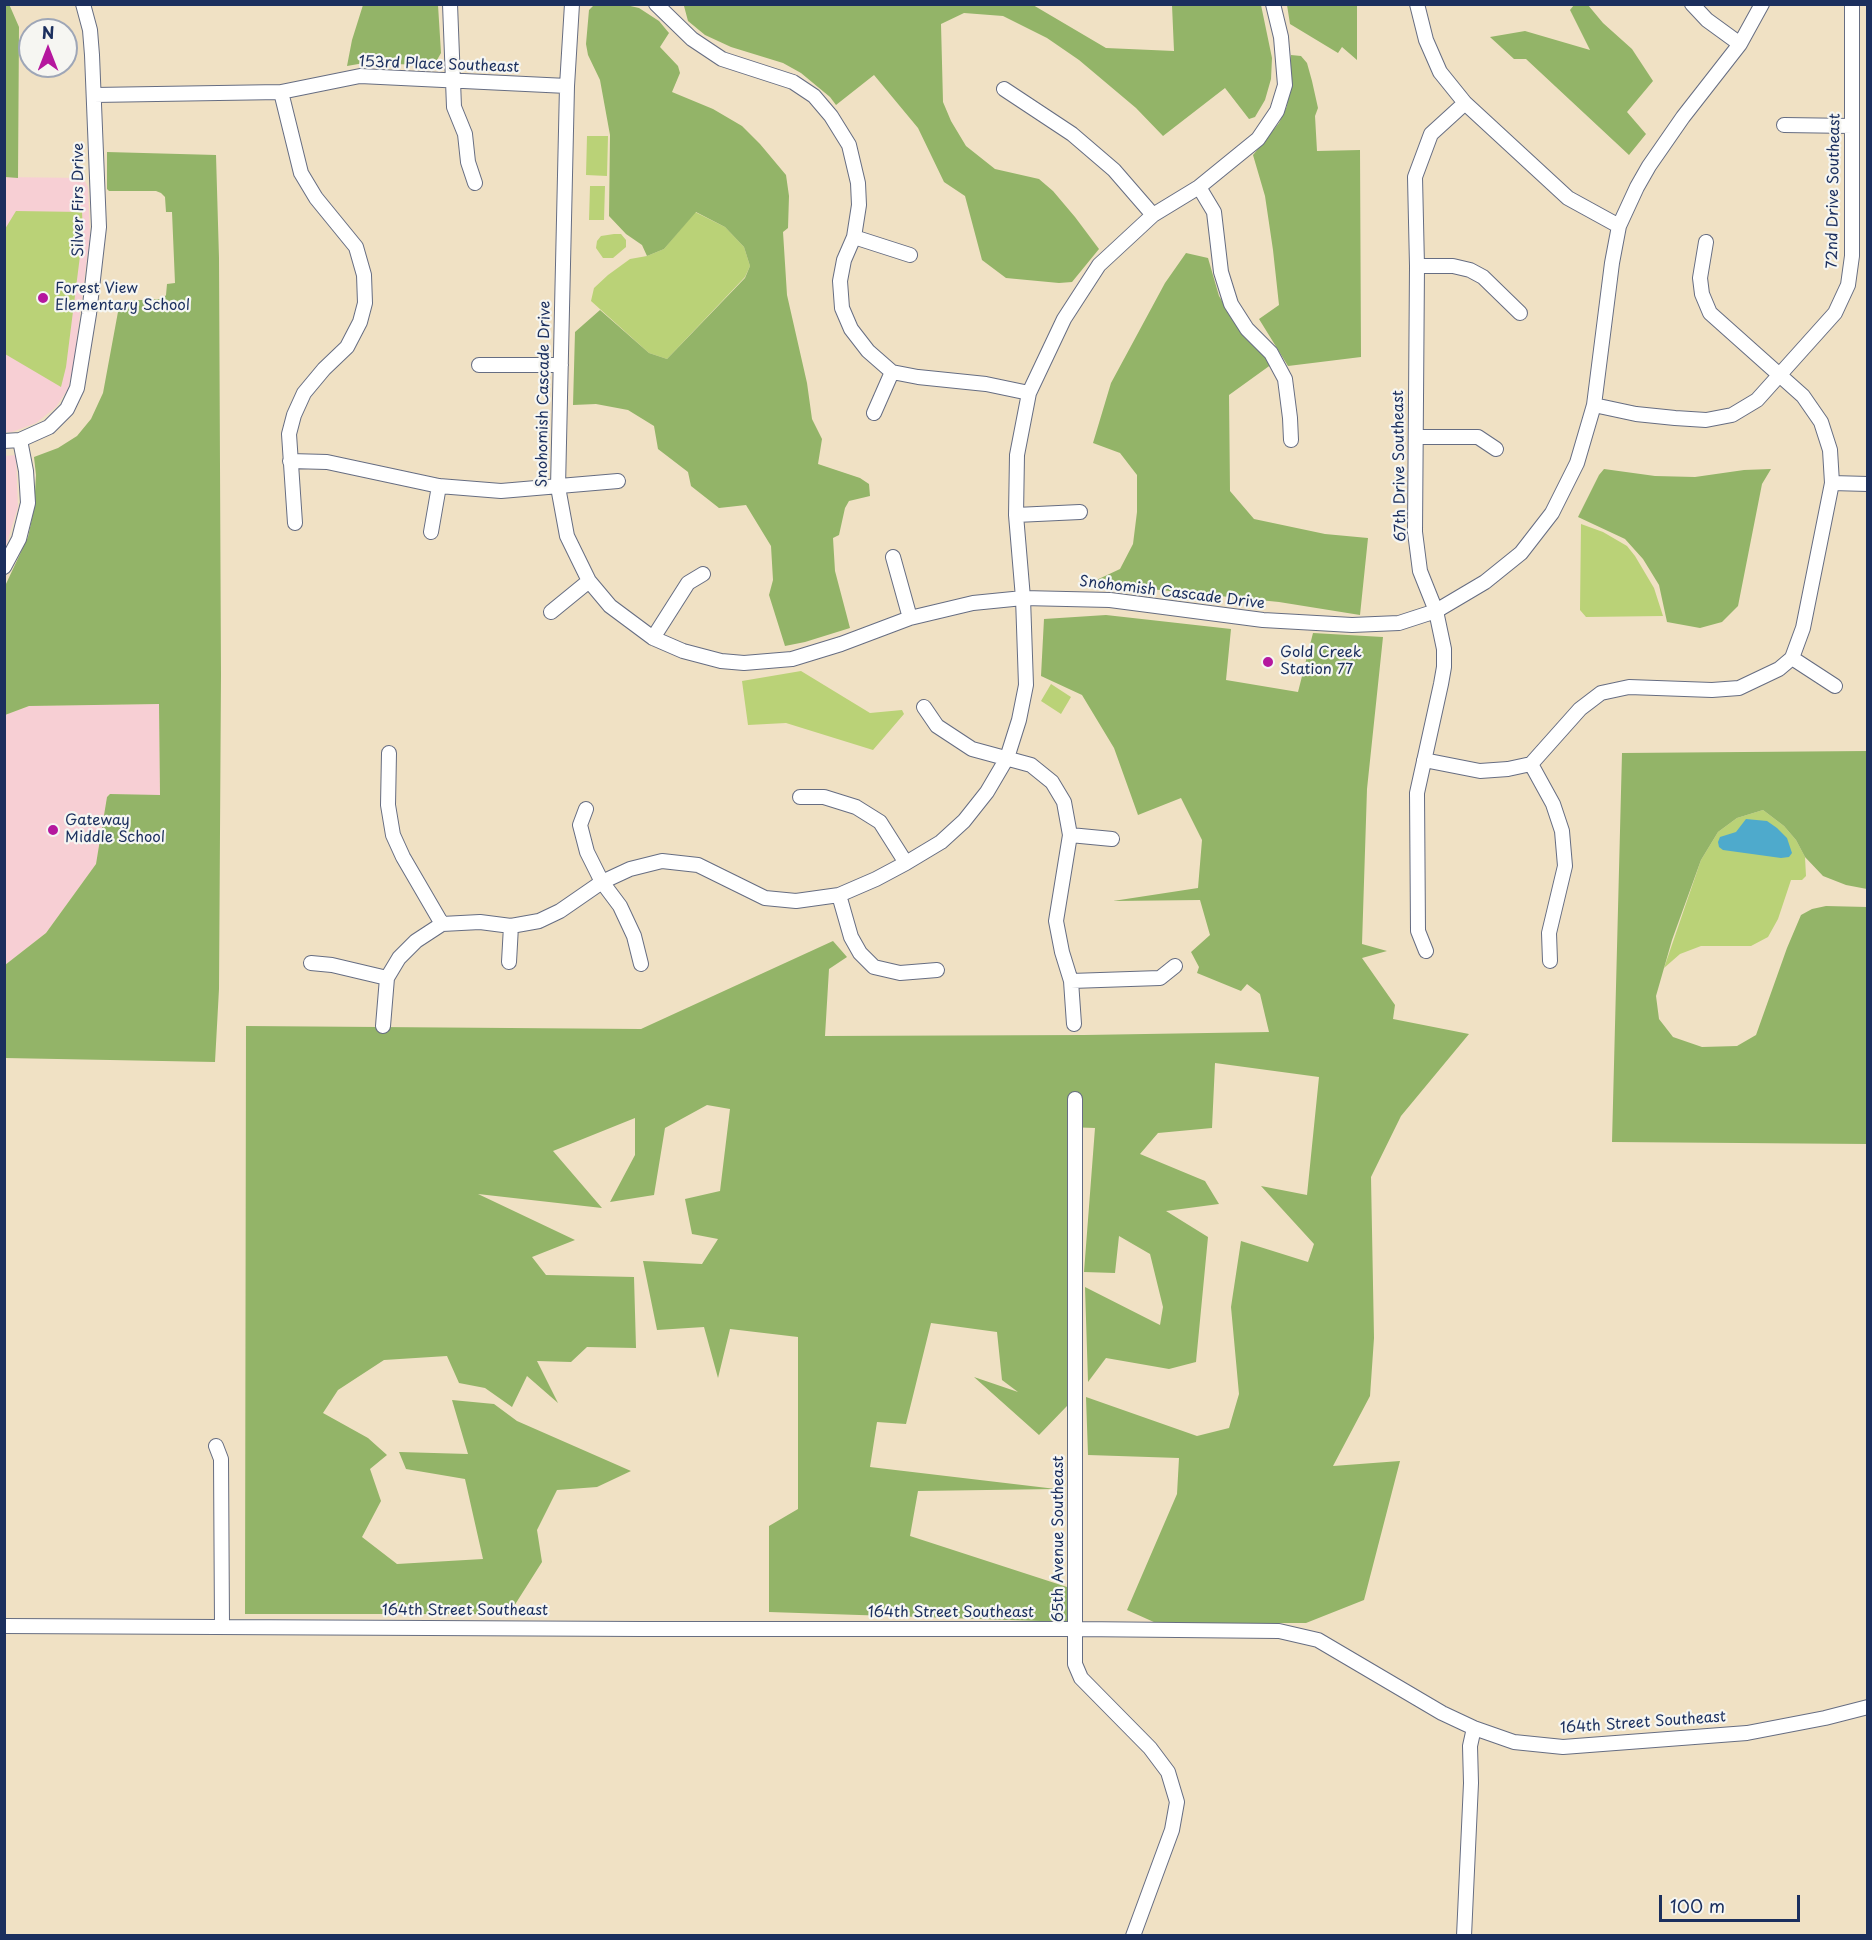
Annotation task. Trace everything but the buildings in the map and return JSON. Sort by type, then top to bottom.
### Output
[{"type":"street","name":"Silver Firs Drive","points":[[20,440],[49,427],[67,409],[77,388],[93,283],[99,227],[90,30],[84,4]]},
{"type":"street","points":[[450,4],[454,107],[465,134],[468,162],[475,183]]},
{"type":"street","name":"Snohomish Cascade Drive","points":[[572,4],[567,86],[558,487],[567,536],[589,581],[610,606],[653,638],[683,651],[721,661],[767,663],[817,652],[910,618],[973,603],[1023,598],[1067,597],[1110,600],[1263,620],[1352,626],[1399,623],[1436,611],[1485,582],[1521,553],[1552,513],[1577,463],[1594,405],[1610,274],[1620,226],[1649,166],[1683,117],[1740,44],[1762,4]]},
{"type":"street","points":[[656,4],[692,39],[722,59],[793,82],[814,96],[831,116],[849,145],[858,183],[859,205],[854,237],[844,260],[840,281],[842,308],[851,329],[868,351],[892,372],[986,384],[1029,393]]},
{"type":"street","points":[[383,1026],[387,978],[399,958],[416,941],[442,924],[480,922],[511,926],[538,921],[560,911],[602,882],[630,869],[662,861],[698,865],[765,898],[796,902],[839,895],[876,879],[941,842],[964,821],[987,792],[1007,758],[1019,720],[1026,685],[1023,598],[1016,514],[1017,455],[1029,393],[1064,320],[1099,265],[1153,216],[1199,187],[1258,139],[1277,111],[1285,85],[1281,37],[1274,4]]},
{"type":"street","points":[[1417,4],[1426,40],[1440,72],[1465,103],[1568,198],[1620,226]]},
{"type":"street","points":[[1692,4],[1707,20],[1740,44]]},
{"type":"street","name":"72nd Drive Southeast","points":[[1594,405],[1636,414],[1706,420],[1732,415],[1757,400],[1835,313],[1848,285],[1852,256],[1852,4]]},
{"type":"street","name":"153rd Place Southeast","points":[[94,95],[281,92],[360,76],[567,86]]},
{"type":"street","points":[[1004,89],[1072,134],[1114,170],[1153,216]]},
{"type":"street","points":[[281,92],[301,173],[316,198],[356,247],[364,275],[365,303],[360,322],[347,347],[304,393],[294,415],[289,434],[295,523]]},
{"type":"street","name":"67th Drive Southeast","points":[[1426,951],[1418,931],[1417,793],[1444,667],[1444,649],[1436,611],[1420,571],[1415,532],[1417,266],[1415,177],[1431,134],[1465,103]]},
{"type":"street","points":[[1784,125],[1852,126]]},
{"type":"street","points":[[1199,187],[1214,212],[1221,272],[1231,304],[1246,328],[1271,353],[1285,379],[1291,440]]},
{"type":"street","points":[[854,237],[910,255]]},
{"type":"street","points":[[1424,760],[1480,771],[1508,769],[1531,764],[1580,710],[1601,693],[1629,687],[1712,690],[1739,688],[1779,669],[1792,658],[1803,628],[1832,483],[1830,450],[1821,422],[1803,396],[1710,313],[1702,294],[1700,278],[1706,242]]},
{"type":"street","points":[[1417,266],[1453,266],[1470,270],[1484,277],[1520,313]]},
{"type":"street","points":[[479,365],[561,365]]},
{"type":"street","points":[[874,413],[892,372]]},
{"type":"street","points":[[1416,437],[1478,437],[1496,449]]},
{"type":"street","points":[[4,441],[20,440],[26,471],[28,503],[19,539],[4,567]]},
{"type":"street","points":[[290,461],[327,462],[439,486],[501,491],[618,481]]},
{"type":"street","points":[[1832,483],[1868,484]]},
{"type":"street","points":[[432,532],[439,486]]},
{"type":"street","points":[[1016,514],[1080,512]]},
{"type":"street","points":[[893,557],[910,618]]},
{"type":"street","points":[[653,638],[688,583],[703,574]]},
{"type":"street","points":[[551,612],[589,581]]},
{"type":"street","points":[[1792,658],[1835,686]]},
{"type":"street","points":[[924,707],[937,726],[972,749],[1031,765],[1052,782],[1064,802],[1070,835],[1056,921],[1071,981],[1074,1024]]},
{"type":"street","points":[[389,753],[388,805],[393,835],[403,857],[442,924]]},
{"type":"street","points":[[1531,764],[1552,804],[1562,831],[1565,866],[1549,933],[1550,961]]},
{"type":"street","points":[[800,797],[824,797],[856,807],[880,822],[906,862]]},
{"type":"street","points":[[586,809],[580,825],[587,852],[602,882],[625,916],[634,936],[641,964]]},
{"type":"street","points":[[1070,835],[1112,840]]},
{"type":"street","points":[[839,895],[855,945],[874,967],[900,973],[937,970]]},
{"type":"street","points":[[508,962],[511,926]]},
{"type":"street","points":[[311,963],[332,965],[387,978]]},
{"type":"street","points":[[1071,981],[1160,978],[1175,966]]},
{"type":"street","name":"65th Avenue Southeast","points":[[1075,1099],[1076,1629],[1074,1664],[1081,1678],[1150,1748],[1168,1772],[1177,1802],[1172,1830],[1133,1935]]},
{"type":"street","points":[[216,1446],[221,1459],[222,1626]]},
{"type":"street","name":"164th Street Southeast","points":[[4,1626],[1279,1631],[1318,1640],[1442,1713],[1474,1728],[1514,1743],[1563,1747],[1747,1733],[1868,1707]]},
{"type":"street","points":[[1464,1935],[1471,1783],[1470,1746],[1474,1728]]},
{"type":"shaded area","name":"Forest View Elementary School","points":[[4,177],[83,178],[88,187],[90,234],[74,362],[68,389],[56,407],[36,423],[12,432],[5,432]]},
{"type":"shaded area","points":[[16,455],[18,507],[5,549],[5,456]]},
{"type":"shaded area","name":"Gateway Middle School","points":[[159,704],[160,796],[109,794],[96,864],[46,933],[5,965],[5,715],[29,706]]},
{"type":"green space","points":[[9,4],[18,25],[18,178],[5,177],[4,5]]},
{"type":"green space","points":[[363,5],[438,5],[441,53],[437,60],[424,65],[364,63],[347,66]]},
{"type":"green space","points":[[594,5],[626,5],[639,8],[659,21],[669,33],[660,47],[678,66],[680,73],[672,92],[713,109],[742,126],[786,175],[789,196],[788,228],[783,232],[787,295],[807,383],[812,419],[822,439],[818,464],[860,478],[869,484],[870,496],[849,501],[845,508],[839,535],[833,538],[835,571],[850,628],[785,646],[769,595],[773,580],[771,546],[746,505],[719,508],[691,486],[688,472],[658,449],[654,426],[628,410],[596,404],[573,405],[575,332],[600,310],[649,353],[667,359],[745,278],[750,266],[744,247],[725,227],[696,212],[664,249],[647,256],[642,245],[626,234],[609,216],[610,135],[600,80],[588,55],[586,44],[589,10]]},
{"type":"green space","points":[[681,5],[1033,5],[1106,48],[1174,51],[1172,5],[1261,5],[1272,58],[1271,79],[1265,100],[1255,117],[1249,119],[1225,88],[1163,136],[1136,108],[1079,60],[1047,38],[1003,16],[964,13],[941,24],[943,102],[966,146],[995,169],[1039,179],[1053,191],[1099,249],[1072,282],[1006,278],[982,260],[965,196],[944,182],[918,128],[874,75],[836,105],[830,97],[801,73],[783,63],[731,47],[705,35],[688,21],[684,6]]},
{"type":"green space","points":[[1287,5],[1357,5],[1357,60],[1342,47],[1338,53],[1290,24]]},
{"type":"green space","points":[[1574,5],[1588,5],[1603,23],[1632,49],[1653,81],[1627,112],[1646,134],[1629,155],[1526,59],[1514,59],[1490,37],[1525,31],[1590,50],[1570,10]]},
{"type":"green space","points":[[1291,55],[1301,56],[1307,63],[1312,81],[1318,108],[1315,116],[1317,151],[1360,150],[1361,357],[1288,366],[1259,319],[1279,305],[1265,196],[1253,155],[1279,123],[1287,106]]},
{"type":"green space","points":[[587,136],[608,136],[607,176],[586,175]]},
{"type":"green space","points":[[107,152],[216,155],[219,258],[221,675],[219,989],[215,1062],[5,1058],[5,965],[46,933],[96,864],[107,797],[110,794],[160,795],[159,704],[29,706],[5,715],[5,586],[28,537],[34,509],[36,475],[34,457],[58,448],[77,436],[91,419],[103,393],[120,301],[163,299],[166,295],[167,284],[175,283],[172,212],[166,212],[165,197],[156,191],[109,191],[107,189]]},
{"type":"green space","points":[[590,186],[605,186],[604,220],[589,220]]},
{"type":"green space","name":"Forest View Elementary School","points":[[16,211],[82,212],[83,232],[66,367],[61,387],[5,354],[5,229]]},
{"type":"green space","points":[[695,212],[725,227],[744,247],[750,266],[745,277],[667,359],[649,353],[591,301],[594,288],[608,275],[630,259],[647,256],[664,249]]},
{"type":"green space","points":[[621,234],[626,240],[626,247],[613,258],[603,258],[596,248],[597,241],[601,236]]},
{"type":"green space","points":[[1186,253],[1208,258],[1219,296],[1244,337],[1272,364],[1229,395],[1230,491],[1254,519],[1325,534],[1368,538],[1360,615],[1279,602],[1090,583],[1120,569],[1133,544],[1137,512],[1137,475],[1120,453],[1093,443],[1111,383],[1165,283]]},
{"type":"green space","points":[[1604,469],[1655,476],[1695,477],[1744,470],[1771,469],[1762,484],[1738,606],[1722,622],[1700,628],[1667,622],[1659,585],[1643,559],[1625,539],[1578,517]]},
{"type":"green space","points":[[1581,524],[1603,532],[1627,546],[1654,588],[1663,616],[1586,617],[1580,610]]},
{"type":"green space","points":[[1106,615],[1231,629],[1226,680],[1298,692],[1313,633],[1383,637],[1367,789],[1362,944],[1387,951],[1362,958],[1395,1005],[1393,1019],[1469,1034],[1401,1116],[1371,1177],[1374,1338],[1370,1396],[1333,1466],[1400,1461],[1364,1600],[1306,1623],[1156,1623],[1127,1610],[1177,1494],[1179,1458],[1088,1455],[1086,1397],[1197,1436],[1229,1428],[1239,1394],[1231,1307],[1241,1241],[1308,1262],[1314,1244],[1261,1186],[1307,1195],[1319,1077],[1215,1063],[1212,1128],[1158,1133],[1140,1154],[1205,1181],[1219,1204],[1166,1211],[1208,1237],[1196,1362],[1169,1369],[1106,1358],[1088,1382],[1085,1287],[1160,1325],[1163,1307],[1150,1254],[1119,1236],[1115,1273],[1084,1272],[1095,1128],[1067,1127],[1067,1406],[1039,1435],[974,1377],[1018,1392],[1002,1380],[997,1332],[931,1323],[906,1424],[877,1422],[870,1467],[1056,1489],[918,1491],[910,1536],[1067,1587],[1070,1622],[769,1612],[769,1526],[798,1509],[798,1337],[730,1329],[718,1378],[704,1327],[657,1330],[643,1261],[702,1264],[718,1239],[692,1234],[685,1199],[720,1191],[730,1109],[707,1105],[665,1128],[654,1195],[610,1202],[635,1155],[635,1118],[553,1151],[602,1208],[478,1194],[575,1240],[532,1257],[546,1275],[634,1277],[636,1348],[587,1347],[571,1362],[537,1361],[558,1403],[527,1376],[512,1407],[485,1388],[459,1383],[447,1356],[384,1360],[338,1390],[323,1413],[368,1438],[387,1455],[370,1469],[381,1501],[362,1537],[397,1564],[483,1559],[465,1479],[406,1469],[399,1452],[468,1454],[452,1400],[494,1404],[517,1421],[631,1471],[597,1487],[557,1490],[537,1530],[542,1562],[509,1614],[245,1614],[246,1026],[641,1029],[833,941],[847,957],[829,969],[825,1036],[1269,1032],[1260,994],[1247,984],[1241,991],[1197,973],[1199,967],[1191,952],[1210,935],[1200,900],[1113,901],[1198,888],[1202,840],[1181,798],[1138,815],[1114,748],[1082,695],[1041,676],[1044,619]]},
{"type":"green space","points":[[801,671],[870,713],[902,710],[904,714],[873,750],[786,723],[748,725],[742,681]]},
{"type":"green space","points":[[1051,684],[1071,697],[1061,714],[1041,701]]},
{"type":"green space","points":[[1867,751],[1867,889],[1846,885],[1823,876],[1805,857],[1796,840],[1784,826],[1763,810],[1737,818],[1718,832],[1701,860],[1672,940],[1656,996],[1659,1019],[1673,1037],[1702,1047],[1737,1046],[1756,1035],[1801,915],[1812,909],[1826,906],[1867,907],[1867,1144],[1612,1142],[1622,753]]},
{"type":"green space","points":[[1763,810],[1784,826],[1796,840],[1805,857],[1806,876],[1802,880],[1791,880],[1778,919],[1768,937],[1751,946],[1701,946],[1680,954],[1664,968],[1701,860],[1718,832],[1737,818]]},
{"type":"water","points":[[1746,819],[1767,821],[1777,828],[1787,838],[1792,853],[1789,857],[1781,858],[1723,850],[1719,847],[1720,837],[1736,832]]},
{"type":"place","name":"Forest View Elementary School","points":[[43,298]]},
{"type":"place","name":"Gold Creek Station 77","points":[[1268,662]]},
{"type":"place","name":"Gateway Middle School","points":[[53,830]]}]
